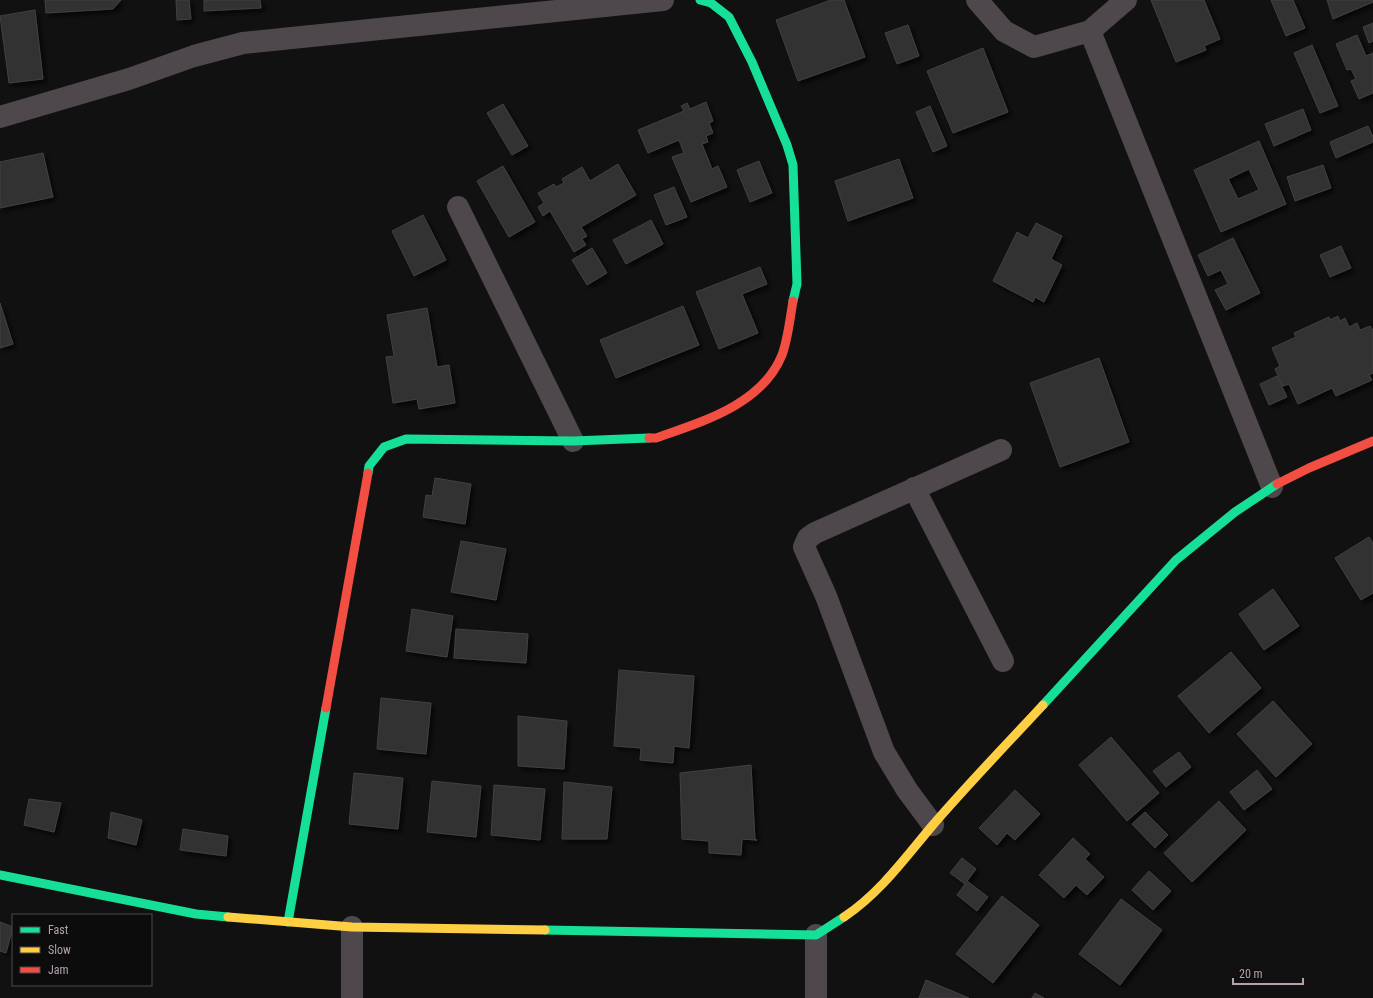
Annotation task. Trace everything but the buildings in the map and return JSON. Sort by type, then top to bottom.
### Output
[{"type":"street","points":[[0,117],[129,79],[194,56],[243,44],[663,0]]},
{"type":"street","points":[[288,922],[369,466],[384,447],[406,439],[573,441],[656,438],[703,421],[743,401],[768,378],[782,355],[797,284],[793,165],[752,62],[729,17],[710,3],[700,0]]},
{"type":"street","points":[[977,0],[1004,31],[1034,47],[1090,31],[1126,0]]},
{"type":"street","points":[[1090,31],[1272,487]]},
{"type":"street","points":[[458,207],[573,441]]},
{"type":"street","points":[[0,875],[196,914],[352,927],[816,935],[859,907],[896,870],[933,825],[1176,560],[1206,534],[1272,487],[1315,465],[1373,441]]},
{"type":"street","points":[[933,825],[907,790],[884,752],[826,596],[804,546],[808,538],[814,533],[1001,450]]},
{"type":"street","points":[[914,488],[1003,661]]},
{"type":"street","points":[[352,927],[352,998]]},
{"type":"street","points":[[816,935],[816,998]]},
{"type":"traffic: fast","points":[[700,0],[711,3],[729,17],[752,62],[787,145],[793,165],[797,284],[793,301]]},
{"type":"traffic: fast","points":[[368,473],[369,466],[384,447],[406,439],[573,441],[649,438]]},
{"type":"traffic: fast","points":[[1043,705],[1176,560],[1235,512],[1277,484]]},
{"type":"traffic: fast","points":[[288,922],[326,708]]},
{"type":"traffic: fast","points":[[0,875],[196,914],[228,917]]},
{"type":"traffic: fast","points":[[545,930],[816,935],[844,917]]},
{"type":"traffic: slow","points":[[844,917],[857,908],[881,886],[959,795],[1043,705]]},
{"type":"traffic: slow","points":[[228,917],[352,927],[545,930]]},
{"type":"traffic: jam","points":[[649,438],[656,438],[710,418],[745,399],[760,387],[773,372],[782,355],[793,301]]},
{"type":"traffic: jam","points":[[1277,484],[1309,468],[1373,441]]},
{"type":"traffic: jam","points":[[326,708],[368,473]]}]
